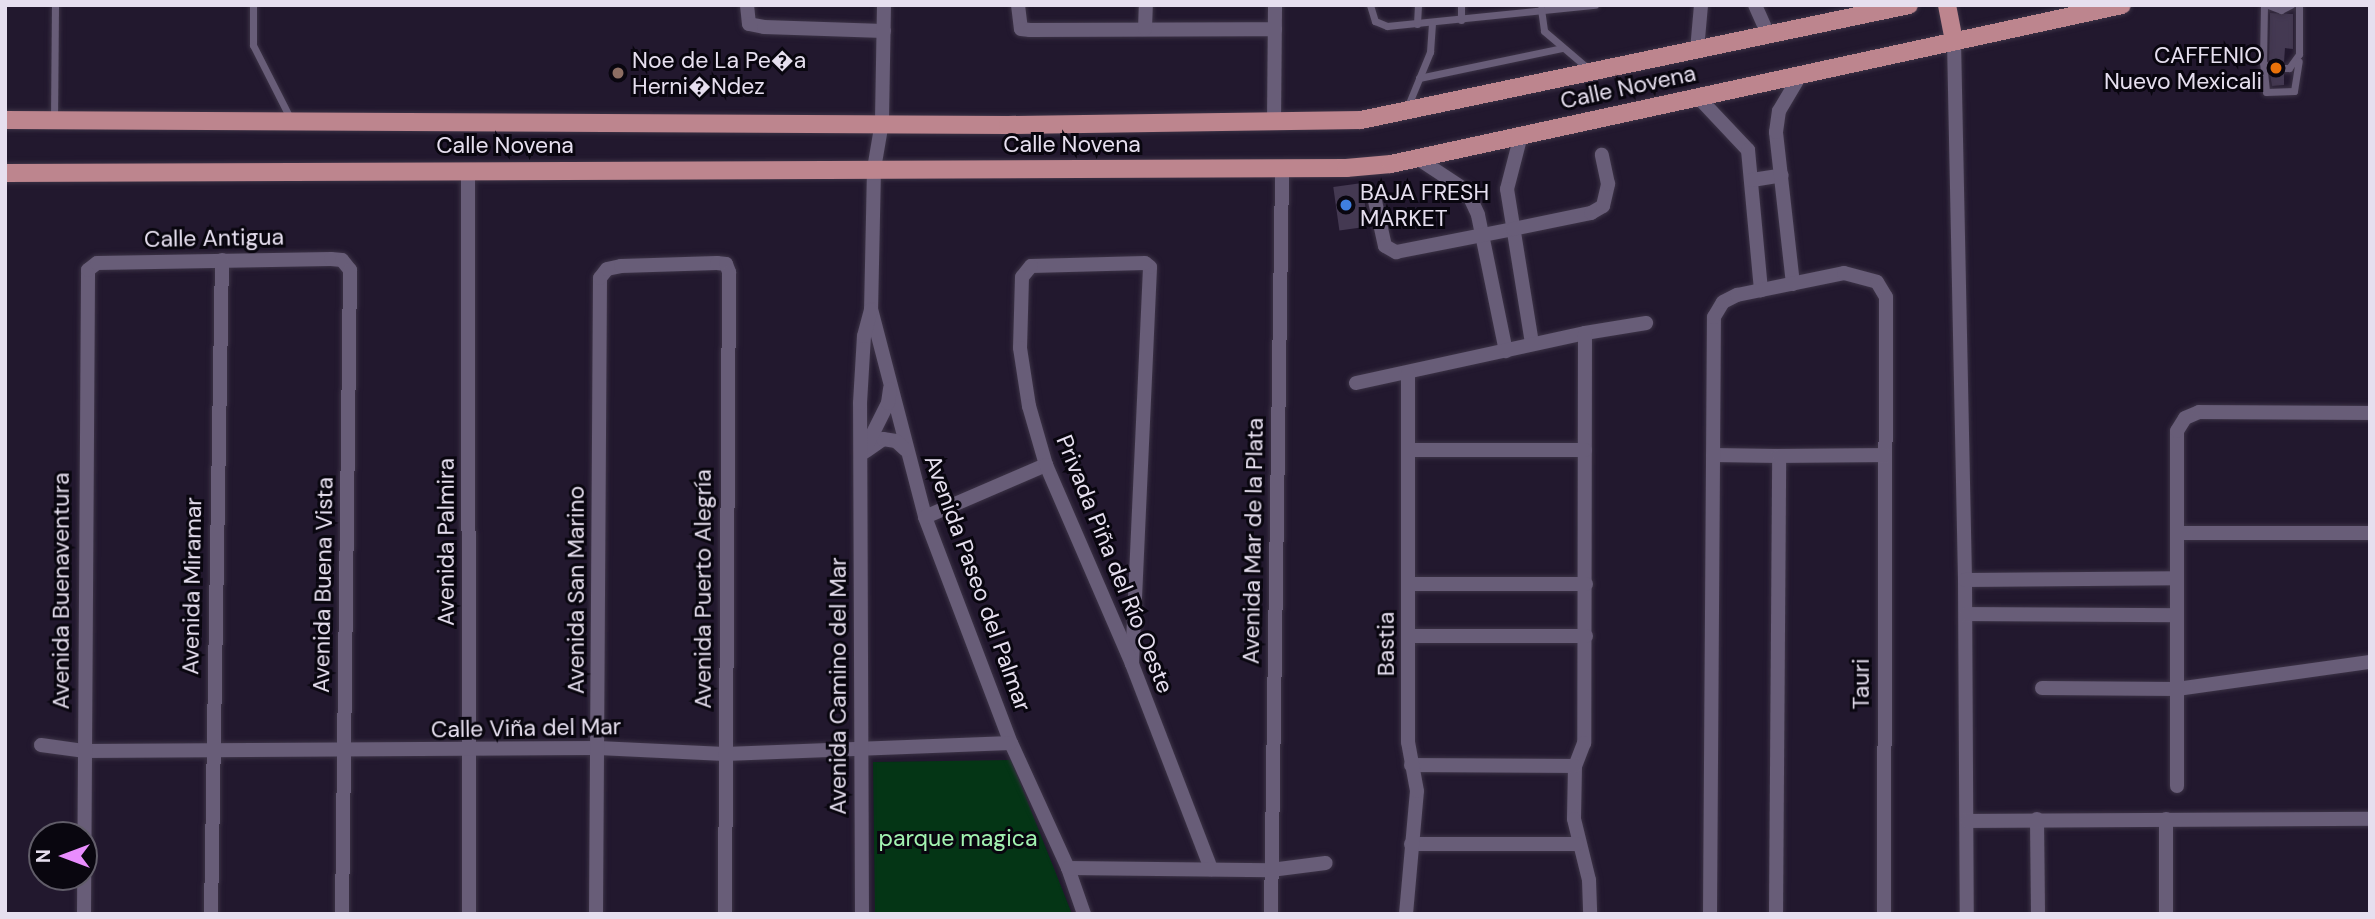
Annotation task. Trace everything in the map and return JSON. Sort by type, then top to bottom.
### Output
[{"type":"main road","name":"Calle Novena","points":[[5,120],[1274,123],[1361,120],[1909,5]]},
{"type":"main road","points":[[1947,5],[1954,41]]},
{"type":"main road","name":"Calle Novena","points":[[5,173],[1346,168],[1417,158],[2122,5]]},
{"type":"street","points":[[747,5],[749,24],[884,31]]},
{"type":"street","name":"Avenida Paseo del Palmar","points":[[884,5],[882,121],[874,169],[872,309],[925,517],[1011,743],[1068,868],[1084,914]]},
{"type":"street","points":[[1018,5],[1021,29],[1275,29]]},
{"type":"street","points":[[1145,29],[1146,5]]},
{"type":"street","points":[[1274,123],[1275,5]]},
{"type":"street","points":[[1697,50],[1701,5]]},
{"type":"street","points":[[1755,5],[1768,34]]},
{"type":"street","points":[[1954,41],[1965,580],[1967,914]]},
{"type":"street","points":[[1710,914],[1714,317],[1723,302],[1761,290],[1793,284],[1776,132],[1779,111],[1801,74]]},
{"type":"street","points":[[1698,97],[1748,150],[1761,290]]},
{"type":"street","points":[[1521,135],[1507,189],[1532,344]]},
{"type":"street","points":[[1376,201],[1385,246],[1396,251],[1513,229],[1591,213],[1603,206],[1608,184],[1602,155]]},
{"type":"street","points":[[1417,158],[1467,191],[1482,234],[1506,351]]},
{"type":"street","name":"Avenida Mar de la Plata","points":[[1271,914],[1282,169]]},
{"type":"street","name":"Avenida Palmira","points":[[468,170],[469,914]]},
{"type":"street","points":[[1752,180],[1782,176]]},
{"type":"street","name":"Avenida Miramar","points":[[211,914],[211,750],[222,260]]},
{"type":"street","name":"Calle Antigua","points":[[88,270],[97,263],[342,260]]},
{"type":"street","name":"Avenida Buena Vista","points":[[342,260],[350,270],[342,914]]},
{"type":"street","name":"Privada Piña del Río Oeste","points":[[1132,664],[1150,267],[1145,263],[1025,269],[1020,348],[1029,406],[1046,465],[1132,664],[1211,869]]},
{"type":"street","name":"Avenida Puerto Alegría","points":[[607,269],[726,264],[725,914]]},
{"type":"street","name":"Avenida San Marino","points":[[596,914],[600,278],[607,269]]},
{"type":"street","name":"Avenida Buenaventura","points":[[85,914],[88,270]]},
{"type":"street","name":"Tauri","points":[[1793,284],[1844,273],[1867,277],[1883,289],[1884,914]]},
{"type":"street","name":"Avenida Camino del Mar","points":[[862,914],[861,458],[864,336],[872,309]]},
{"type":"street","points":[[1356,383],[1585,333],[1646,323]]},
{"type":"street","points":[[1585,333],[1584,743],[1575,766],[1577,844],[1589,880],[1590,914]]},
{"type":"street","name":"Bastia","points":[[1406,914],[1417,792],[1412,765],[1409,636],[1408,373]]},
{"type":"street","name":"Avenida Camino del Mar","points":[[861,458],[888,403],[892,379]]},
{"type":"street","points":[[2176,786],[2177,431],[2185,418],[2199,412],[2370,413]]},
{"type":"street","points":[[861,458],[871,444],[883,439],[896,441],[906,450]]},
{"type":"street","points":[[1409,450],[1585,450]]},
{"type":"street","points":[[1713,455],[1884,455]]},
{"type":"street","points":[[1776,914],[1779,456]]},
{"type":"street","points":[[925,517],[1046,465]]},
{"type":"street","points":[[2177,533],[2370,533]]},
{"type":"street","points":[[1965,580],[2177,579]]},
{"type":"street","points":[[1409,584],[1586,584]]},
{"type":"street","points":[[1965,614],[2177,615]]},
{"type":"street","points":[[1409,636],[1586,636]]},
{"type":"street","points":[[2042,688],[2177,689],[2370,662]]},
{"type":"street","name":"Calle Viña del Mar","points":[[41,745],[84,751],[469,752],[597,748],[725,754],[1011,743]]},
{"type":"street","points":[[1412,765],[1575,766]]},
{"type":"street","points":[[2037,819],[2038,914]]},
{"type":"street","points":[[2165,914],[2166,819]]},
{"type":"street","points":[[1967,821],[2370,819]]},
{"type":"street","points":[[1411,844],[1577,844]]},
{"type":"street","points":[[1068,868],[1271,870],[1326,863]]},
{"type":"lane","points":[[54,120],[55,5]]},
{"type":"lane","points":[[253,5],[253,46],[292,121]]},
{"type":"lane","points":[[1370,5],[1376,21],[1387,26],[1461,20],[1511,9],[1595,5]]},
{"type":"lane","points":[[1417,24],[1418,5]]},
{"type":"lane","points":[[1461,5],[1461,20]]},
{"type":"lane","points":[[2291,5],[2281,10],[2266,5],[2263,62],[2266,92],[2294,91],[2299,54],[2299,5]]},
{"type":"lane","points":[[1541,9],[1544,31],[1593,72]]},
{"type":"lane","points":[[1406,111],[1430,52],[1432,23]]},
{"type":"lane","points":[[1419,78],[1563,48]]},
{"type":"lane","points":[[2263,62],[2267,68],[2289,68],[2299,54]]},
{"type":"green space","name":"parque magica","points":[[1011,760],[1072,914],[875,914],[873,762]]},
{"type":"building","points":[[2270,13],[2293,14],[2293,49],[2285,48],[2284,62],[2269,60]]},
{"type":"building","points":[[2270,74],[2284,74],[2284,85],[2272,86]]},
{"type":"building","name":"BAJA FRESH MARKET","points":[[1362,183],[1368,227],[1339,231],[1333,187]]},
{"type":"place","name":"CAFFENIO Nuevo Mexicali","points":[[2276,68]]},
{"type":"place","name":"Noe de La Pe�a Herni�Ndez","points":[[618,73]]},
{"type":"place","name":"BAJA FRESH MARKET","points":[[1346,205]]}]
